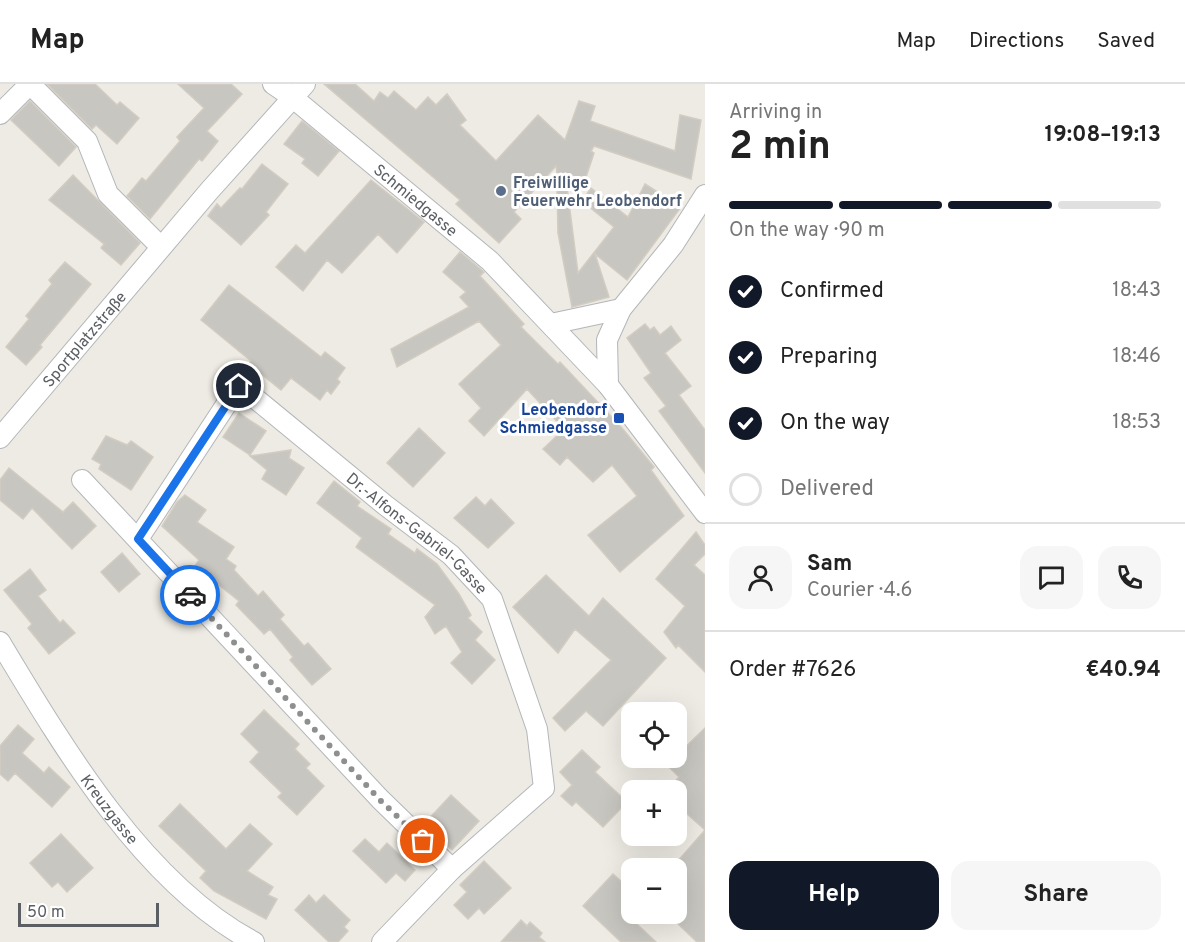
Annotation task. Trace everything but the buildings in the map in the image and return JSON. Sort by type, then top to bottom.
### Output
[{"type":"street","points":[[0,114],[30,84],[87,141],[108,194],[161,247]]},
{"type":"street","name":"Schmiedgasse","points":[[273,84],[298,90],[490,261],[608,385],[705,513]]},
{"type":"street","name":"Sportplatzstraße","points":[[2,429],[298,90]]},
{"type":"street","points":[[608,385],[608,340],[621,309],[673,245],[705,195]]},
{"type":"street","points":[[551,324],[621,309]]},
{"type":"street","name":"Dr.-Alfons-Gabriel-Gasse","points":[[138,539],[239,386],[385,505],[452,555],[492,599],[537,729],[544,788],[452,869],[382,942]]},
{"type":"street","points":[[82,480],[380,800],[452,869]]},
{"type":"street","name":"Kreuzgasse","points":[[0,642],[100,795],[164,875],[198,906],[254,942]]},
{"type":"way so far","points":[[190,595],[380,800],[423,841]]},
{"type":"place","name":"Freiwillige Feuerwehr Leobendorf","points":[[501,191]]},
{"type":"place","name":"Leobendorf Schmiedgasse","points":[[619,418]]},
{"type":"route","points":[[190,595],[138,539],[239,386]]}]
